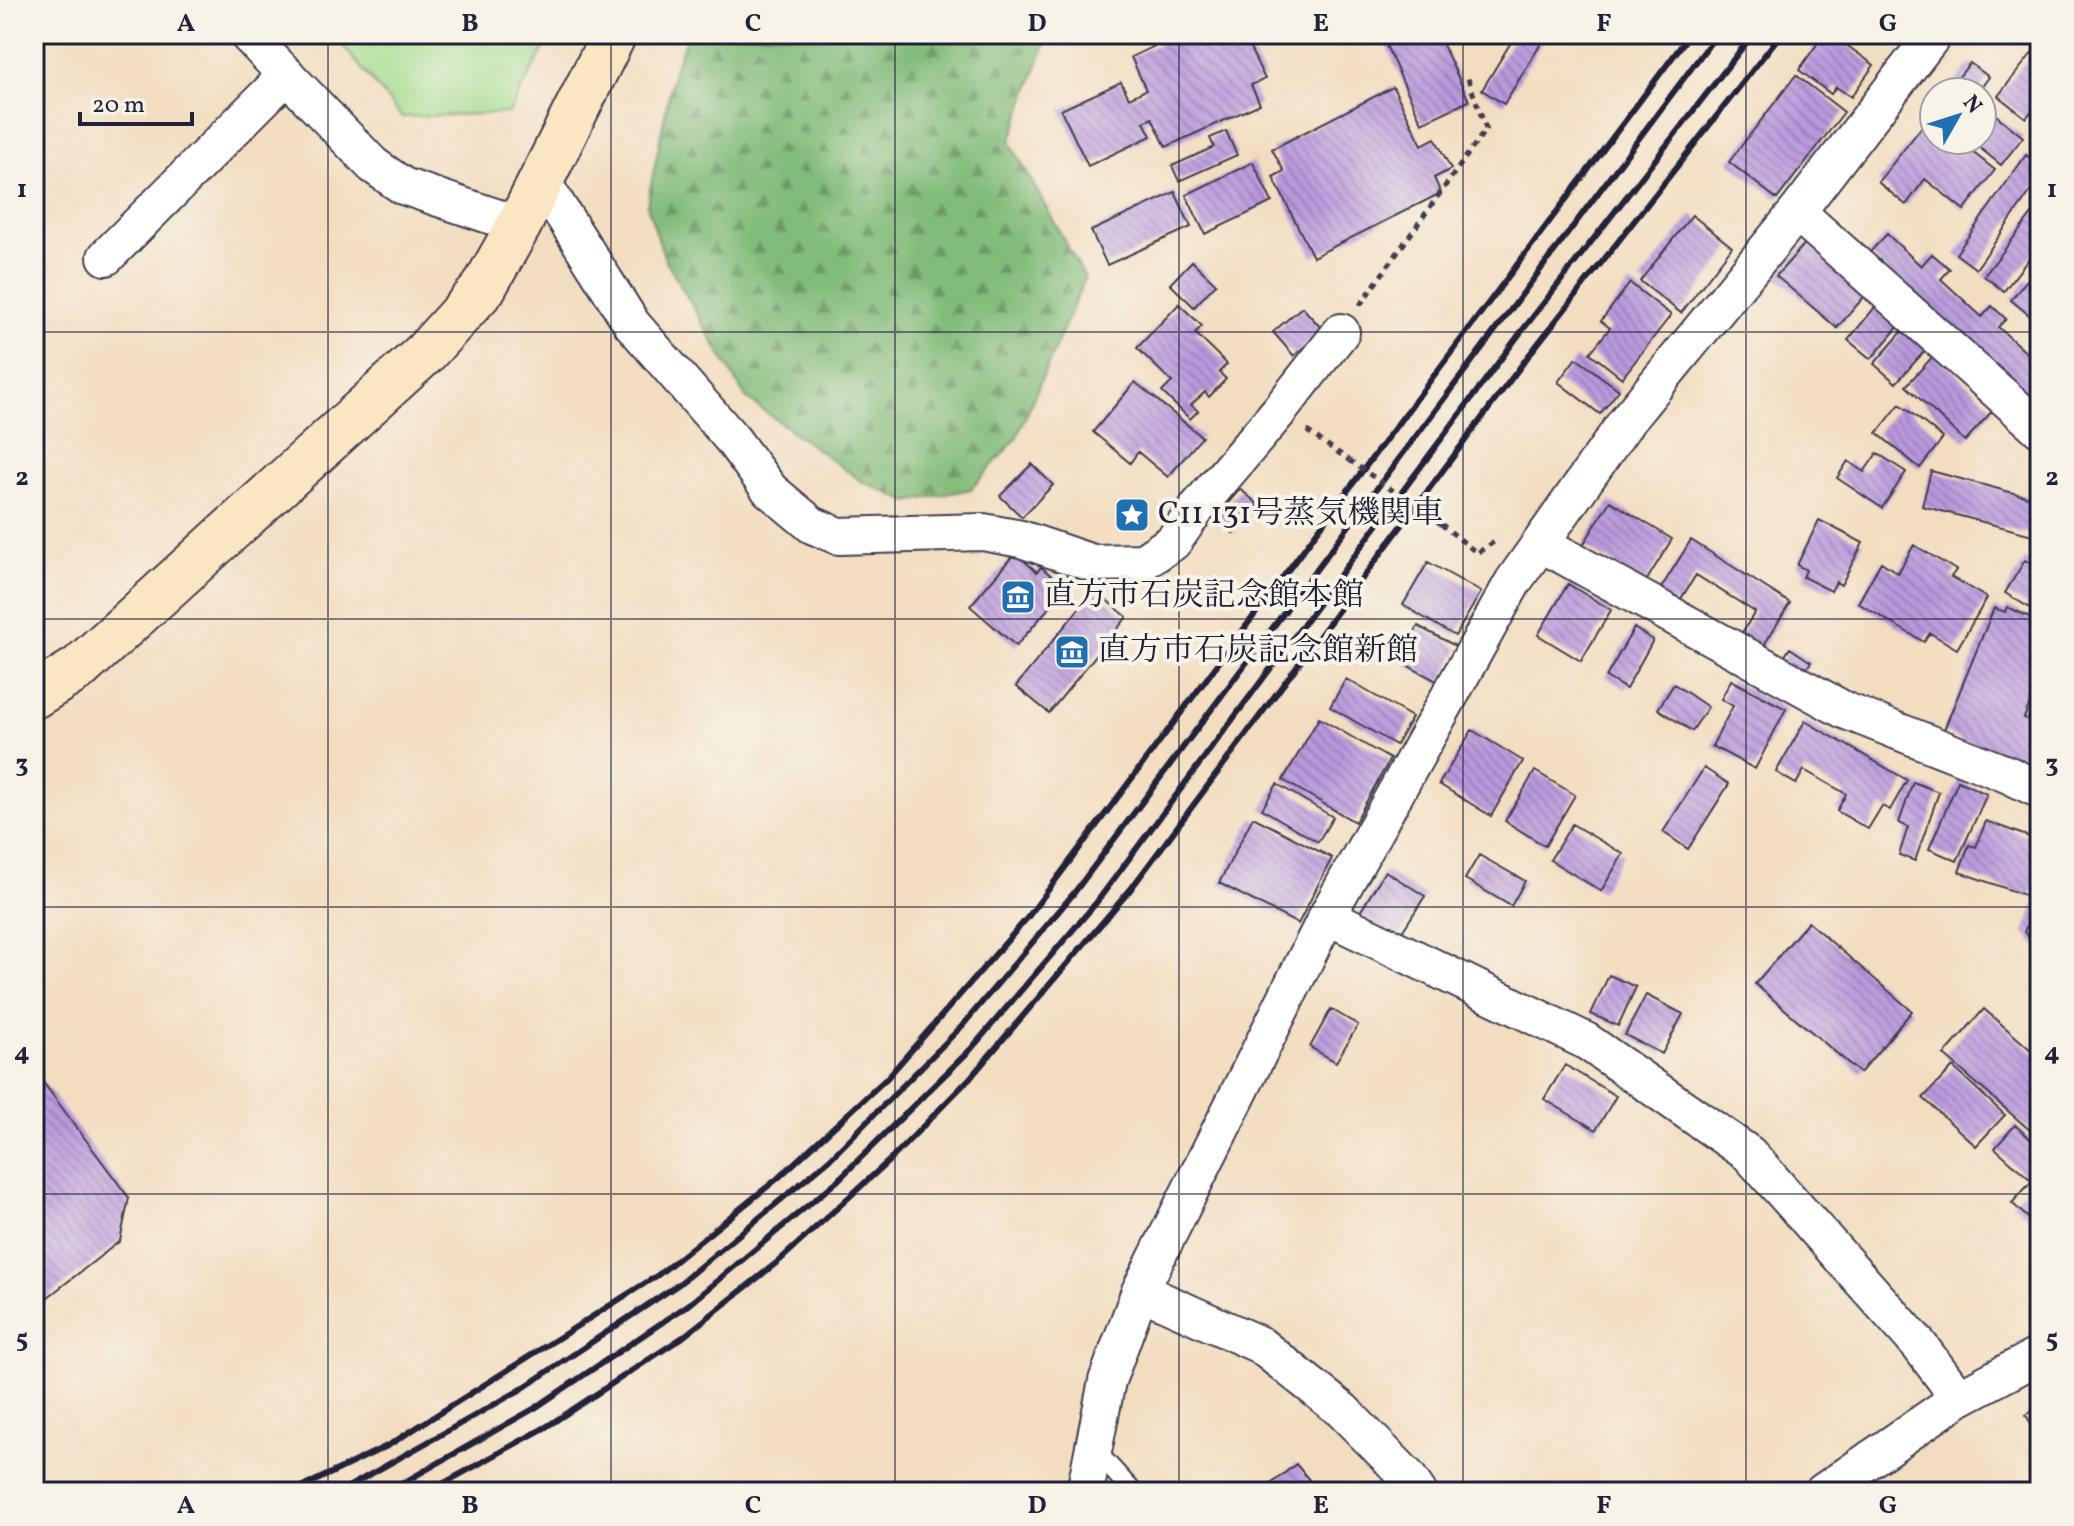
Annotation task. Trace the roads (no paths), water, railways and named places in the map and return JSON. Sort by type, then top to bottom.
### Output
[{"type":"street","points":[[247,34],[373,165],[403,186],[519,225]]},
{"type":"street","points":[[34,696],[79,668],[425,353],[483,289],[519,225],[614,34]]},
{"type":"street","points":[[1085,1492],[1107,1381],[1140,1291],[1327,916],[1513,582],[1628,419],[1797,212],[1934,34]]},
{"type":"street","points":[[106,257],[287,75]]},
{"type":"street","points":[[541,180],[632,324],[732,439],[770,490],[812,525],[838,536],[983,532],[1021,539],[1092,563],[1143,562],[1173,542],[1197,508],[1341,332]]},
{"type":"street","points":[[1797,212],[2040,429]]},
{"type":"street","points":[[1542,544],[1844,710],[2040,790]]},
{"type":"street","points":[[1327,916],[1586,1041],[1749,1154],[1919,1345],[1959,1398]]},
{"type":"street","points":[[1140,1291],[1260,1345],[1342,1410],[1408,1477],[1418,1492]]},
{"type":"street","points":[[1823,1492],[1959,1398],[2040,1355]]},
{"type":"lane","points":[[1094,1449],[1133,1492]]},
{"type":"railway","points":[[292,1492],[389,1445],[658,1275],[777,1179],[887,1078],[1028,917],[1690,34]]},
{"type":"railway","points":[[339,1492],[520,1390],[679,1284],[829,1160],[962,1026],[1074,893],[1717,34]]},
{"type":"railway","points":[[387,1492],[535,1408],[688,1305],[836,1182],[971,1049],[1096,903],[1518,336],[1753,34]]},
{"type":"railway","points":[[428,1492],[546,1427],[683,1337],[780,1260],[892,1158],[971,1077],[1130,890],[1529,355],[1781,34]]},
{"type":"place","name":"C11 131号蒸気機関車","points":[[1132,515]]},
{"type":"place","name":"直方市石炭記念館本館","points":[[1018,597]]},
{"type":"place","name":"直方市石炭記念館新館","points":[[1072,652]]}]
